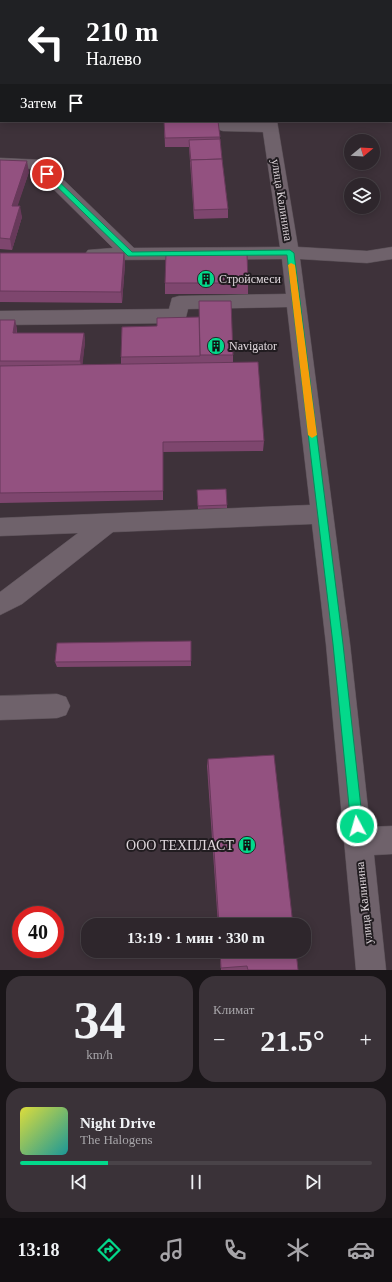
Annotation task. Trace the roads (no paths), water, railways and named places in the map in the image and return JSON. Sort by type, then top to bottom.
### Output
[{"type":"street","points":[[219,122],[223,126],[270,124]]},
{"type":"street","name":"улица Калинина","points":[[270,124],[290,253],[338,644],[371,970]]},
{"type":"street","points":[[0,163],[37,164],[130,254]]},
{"type":"street","points":[[77,254],[290,253],[367,257],[392,253]]},
{"type":"street","points":[[0,318],[178,316],[179,303],[296,300]]},
{"type":"street","points":[[0,527],[322,514]]},
{"type":"street","points":[[0,604],[14,597],[108,523]]},
{"type":"street","points":[[0,708],[57,706]]},
{"type":"street","points":[[358,842],[392,840]]},
{"type":"place","name":"Стройсмеси","points":[[206,279]]},
{"type":"place","name":"Navigator","points":[[216,346]]},
{"type":"place","name":"ООО ТЕХПЛАСТ","points":[[247,845]]}]
